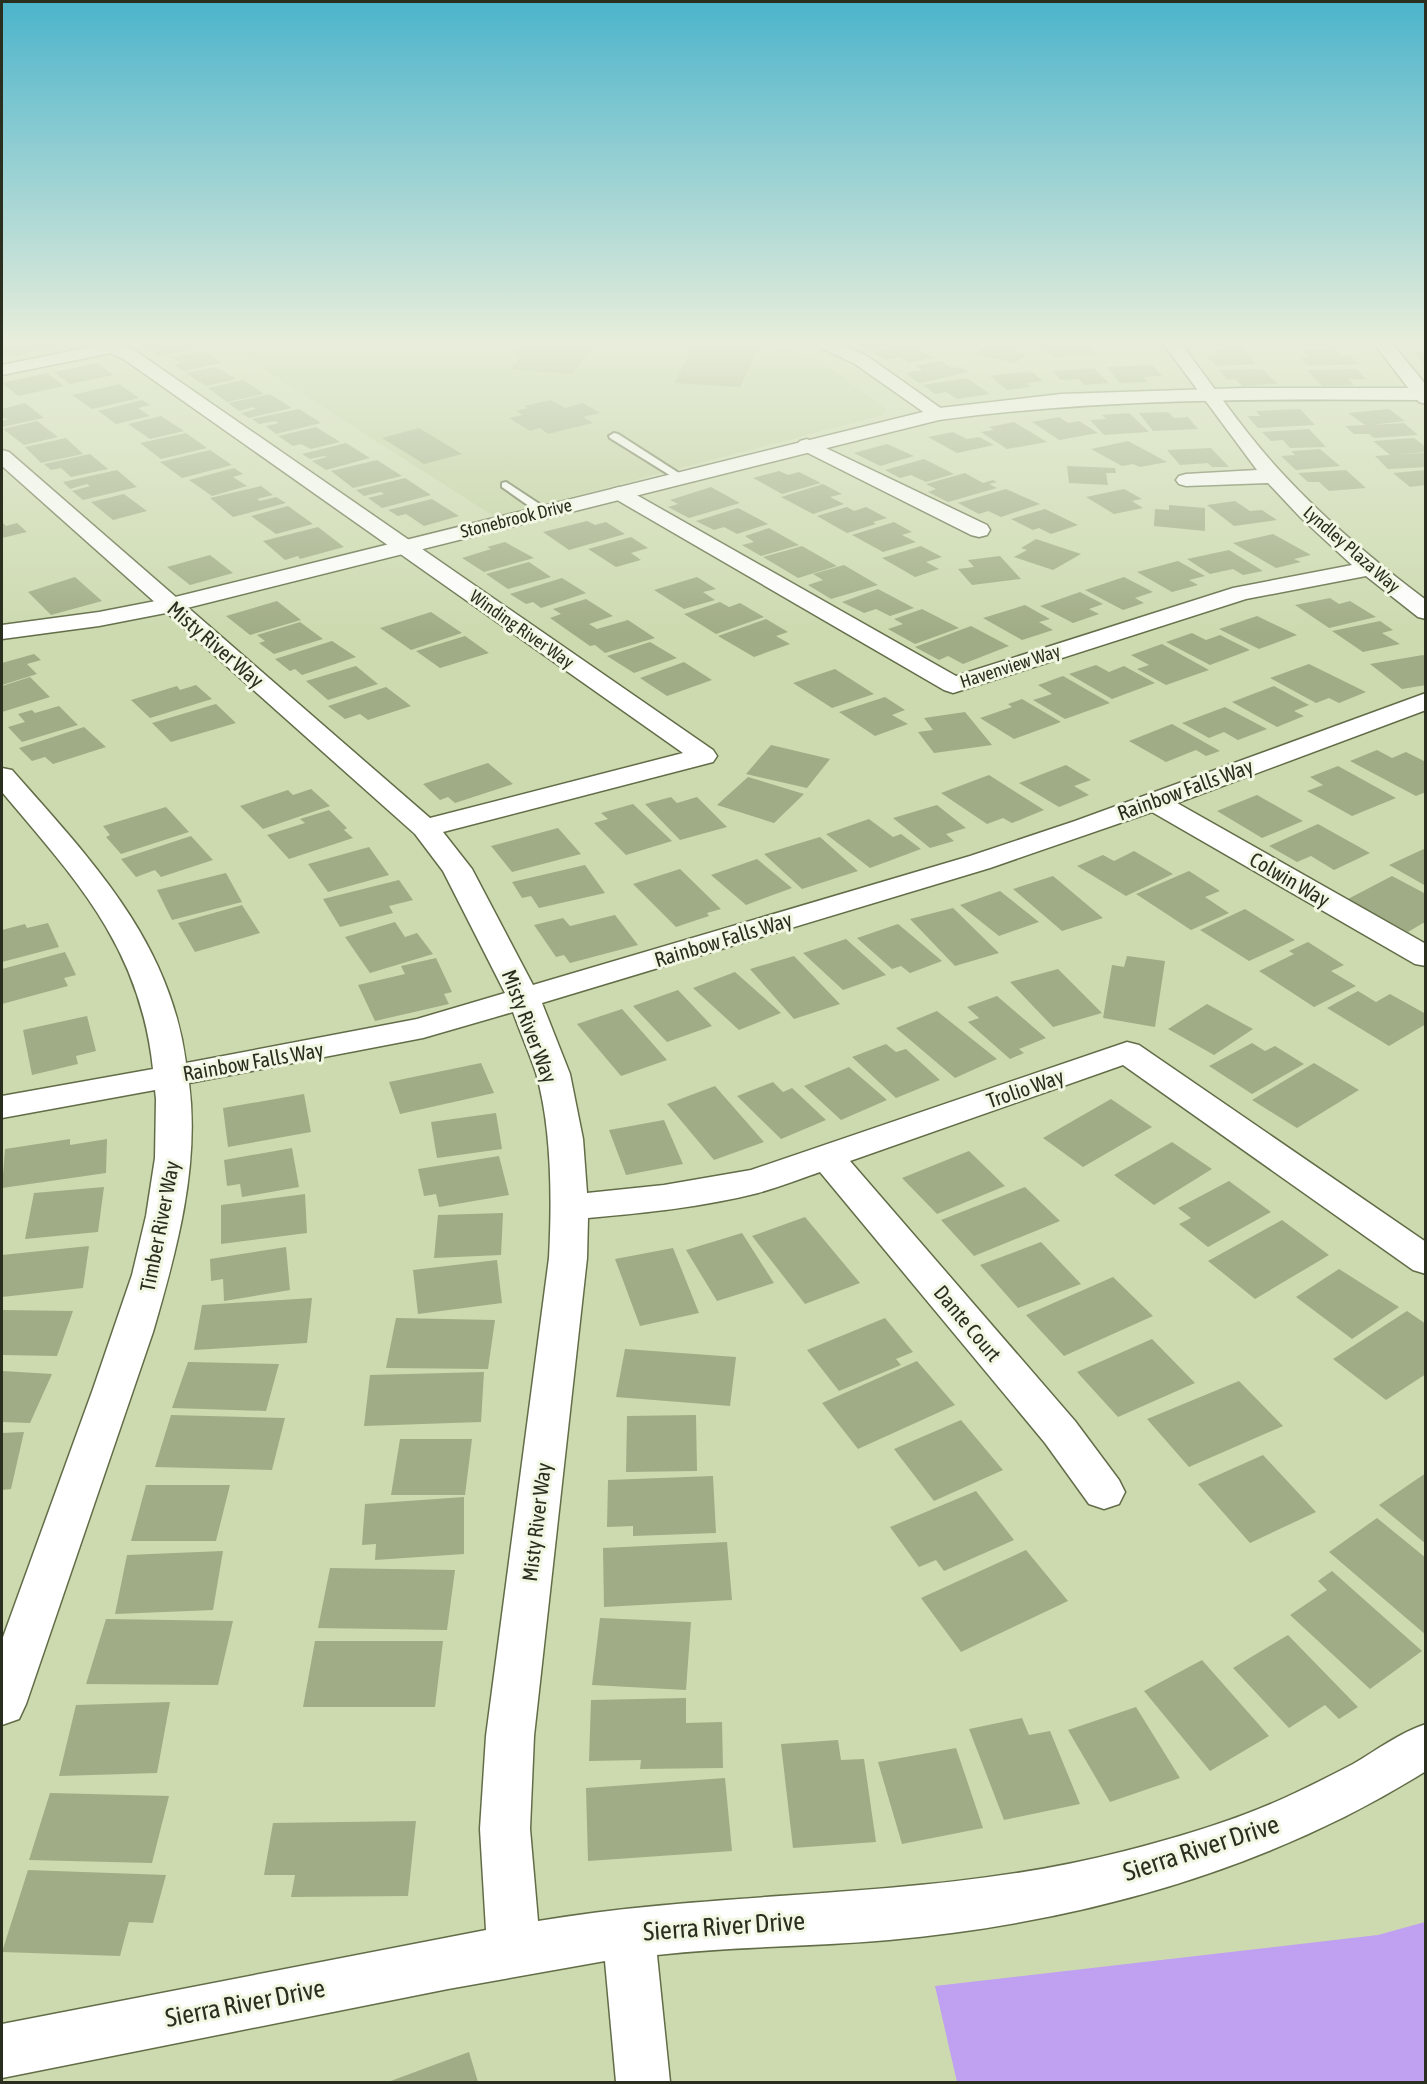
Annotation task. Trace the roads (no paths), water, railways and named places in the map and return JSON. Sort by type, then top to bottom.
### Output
[{"type":"street","name":"Winding River Way","points":[[248,439],[704,756],[425,828]]},
{"type":"street","name":"Stonebrook Drive","points":[[2,632],[99,619],[171,605],[831,439]]},
{"type":"street","name":"Lyndley Plaza Way","points":[[1242,439],[1273,476],[1328,531],[1425,612]]},
{"type":"street","points":[[807,445],[979,530]]},
{"type":"street","name":"Misty River Way","points":[[2,456],[425,828],[457,869],[524,999],[553,1074],[566,1139],[570,1207],[568,1258],[510,1736],[505,1829],[514,1950]]},
{"type":"street","points":[[1186,480],[1273,476]]},
{"type":"street","name":"Havenview Way","points":[[619,493],[952,685],[1241,593],[1370,568]]},
{"type":"street","name":"Rainbow Falls Way","points":[[2,1107],[413,1030],[524,999],[980,862],[1154,801],[1425,701]]},
{"type":"street","name":"Timber River Way","points":[[2,776],[103,895],[126,930],[149,979],[163,1022],[172,1076],[174,1147],[165,1220],[145,1300],[2,1704]]},
{"type":"street","name":"Colwin Way","points":[[1154,801],[1425,957]]},
{"type":"street","name":"Trolio Way","points":[[570,1207],[701,1193],[757,1181],[1127,1052],[1425,1261]]},
{"type":"street","name":"Dante Court","points":[[828,1158],[1060,1432],[1104,1492]]},
{"type":"street","name":"Sierra River Drive","points":[[2,2051],[514,1950],[629,1932],[924,1911],[1061,1891],[1168,1864],[1287,1820],[1394,1767],[1425,1745]]},
{"type":"street","points":[[629,1932],[643,2082]]},
{"type":"lane","points":[[619,439],[680,477]]},
{"type":"lane","points":[[506,485],[543,511]]}]
